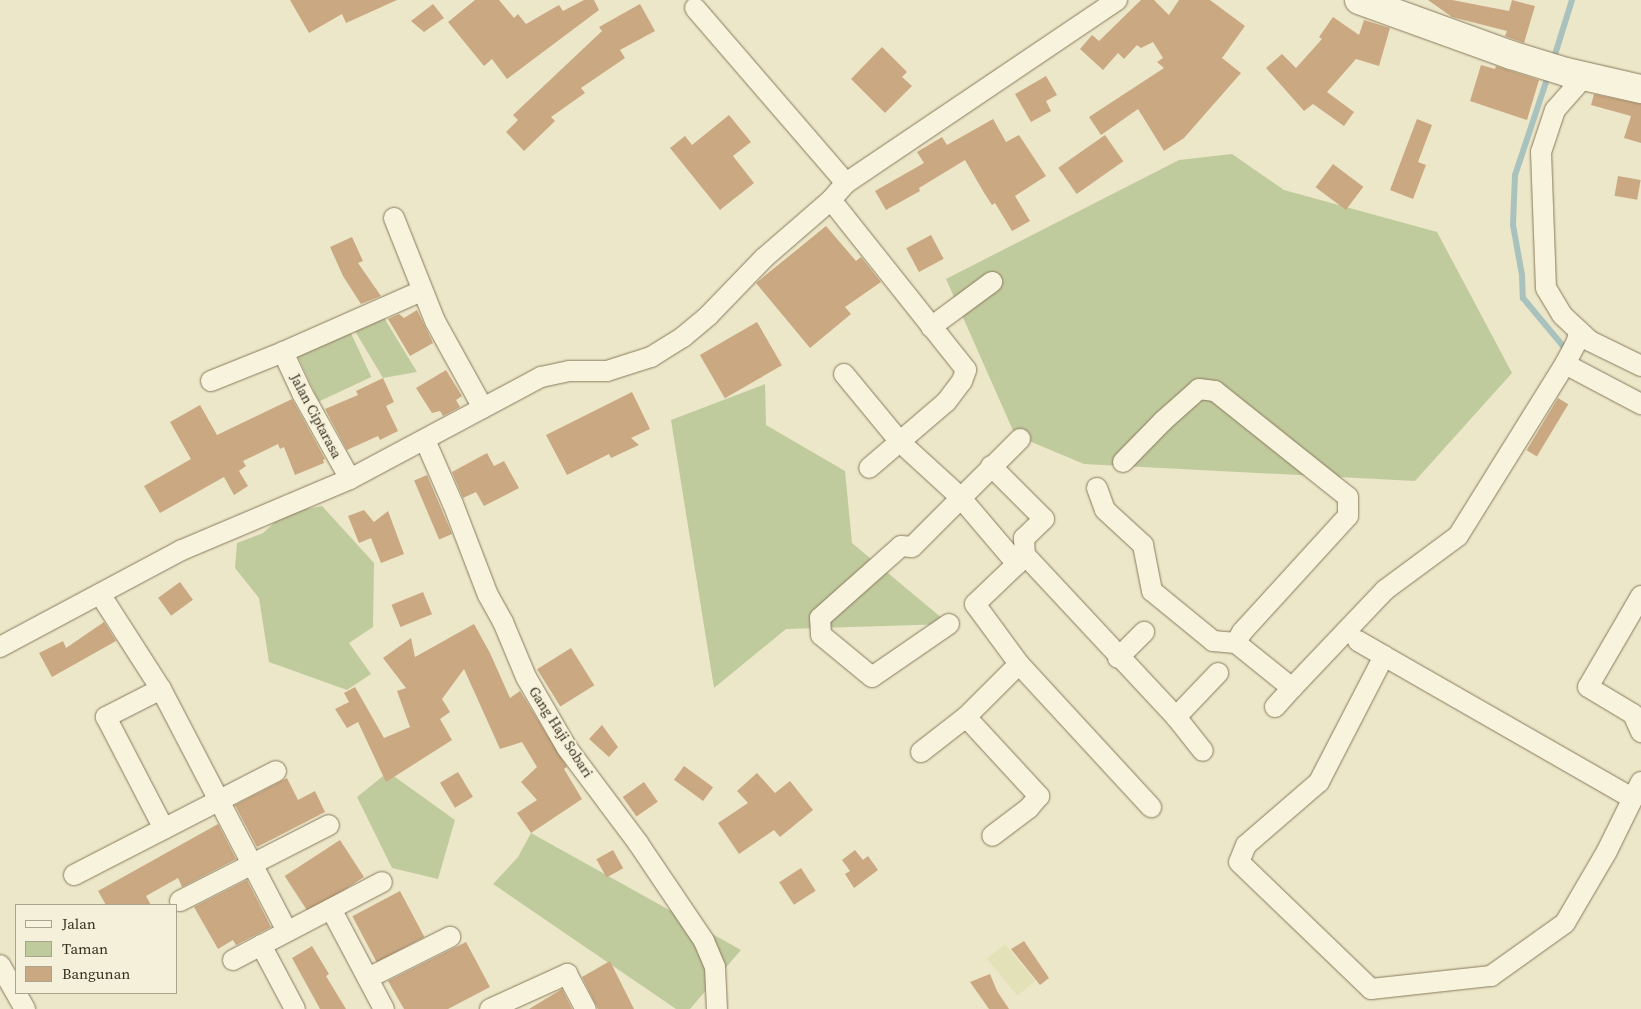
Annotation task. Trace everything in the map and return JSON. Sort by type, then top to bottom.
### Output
[{"type":"main road","points":[[1359,0],[1511,55],[1576,74],[1641,89]]},
{"type":"street","points":[[0,647],[182,550],[350,479],[541,377],[569,371],[607,370],[651,357],[683,337],[696,326],[764,258],[831,200],[846,183],[1117,0]]},
{"type":"street","points":[[695,8],[846,183]]},
{"type":"street","points":[[1576,74],[1555,110],[1541,152],[1546,288],[1562,315],[1578,336],[1641,366]]},
{"type":"street","points":[[831,200],[966,370],[962,381],[946,402],[868,468]]},
{"type":"street","points":[[394,218],[421,291],[435,321],[483,408]]},
{"type":"street","points":[[931,327],[992,282]]},
{"type":"street","points":[[211,381],[283,352],[421,291]]},
{"type":"street","points":[[1275,707],[1385,590],[1458,536],[1565,364],[1578,336]]},
{"type":"street","name":"Jalan Ciptarasa","points":[[283,352],[302,393],[350,479]]},
{"type":"street","points":[[1565,364],[1641,404]]},
{"type":"street","points":[[844,374],[900,442],[960,496],[1176,717],[1203,751]]},
{"type":"street","points":[[1123,462],[1163,421],[1199,389],[1215,391],[1348,497],[1348,516],[1242,632],[1236,643]]},
{"type":"street","points":[[991,466],[1044,519],[1024,538],[1021,559],[975,604],[954,621],[872,678],[821,636],[820,618],[901,546],[912,547],[960,496],[991,466],[1020,439]]},
{"type":"street","name":"Gang Haji Sobari","points":[[425,440],[453,504],[488,595],[526,677],[567,748],[638,843],[704,942],[715,967],[717,1009]]},
{"type":"street","points":[[1097,488],[1105,510],[1143,545],[1152,591],[1213,640],[1236,643],[1292,688]]},
{"type":"street","points":[[100,594],[161,689],[287,932]]},
{"type":"street","points":[[1641,596],[1588,687],[1632,714],[1641,732]]},
{"type":"street","points":[[975,604],[1019,664],[1152,808]]},
{"type":"street","points":[[1118,658],[1144,632]]},
{"type":"street","points":[[1358,641],[1637,790],[1607,851],[1565,923],[1491,976],[1371,989],[1239,862],[1246,845],[1319,782],[1384,656]]},
{"type":"street","points":[[921,752],[966,718],[1019,664]]},
{"type":"street","points":[[1176,717],[1218,673]]},
{"type":"street","points":[[161,689],[106,717],[164,829]]},
{"type":"street","points":[[966,718],[1039,796],[1029,808],[992,836]]},
{"type":"street","points":[[74,875],[276,771]]},
{"type":"street","points":[[180,901],[329,824]]},
{"type":"street","points":[[233,960],[382,882]]},
{"type":"street","points":[[332,909],[384,1009]]},
{"type":"street","points":[[368,978],[450,937]]},
{"type":"street","points":[[262,944],[295,1009]]},
{"type":"street","points":[[0,965],[15,992]]},
{"type":"street","points":[[490,1009],[568,974],[586,1009]]},
{"type":"street","points":[[16,994],[24,1009]]},
{"type":"shaded area","points":[[1005,944],[1035,981],[1017,996],[987,958]]},
{"type":"green space","points":[[1232,154],[1284,190],[1437,232],[1512,373],[1415,481],[1084,464],[1015,435],[946,279],[1179,160]]},
{"type":"green space","points":[[383,316],[417,372],[383,378],[352,326]]},
{"type":"green space","points":[[349,329],[371,377],[319,402],[296,354]]},
{"type":"green space","points":[[765,384],[766,425],[845,471],[852,543],[949,624],[786,629],[714,688],[671,420]]},
{"type":"green space","points":[[322,506],[374,563],[373,627],[349,643],[371,674],[347,690],[269,662],[259,598],[235,568],[237,543],[263,533],[285,513]]},
{"type":"green space","points":[[388,772],[455,820],[438,879],[392,868],[357,797]]},
{"type":"green space","points":[[531,833],[741,950],[690,1009],[676,1009],[493,884],[518,857]]},
{"type":"building","points":[[290,0],[397,0],[346,23],[342,14],[309,33]]},
{"type":"building","points":[[475,0],[499,0],[514,18],[518,14],[526,24],[559,5],[563,11],[584,0],[594,0],[599,10],[507,79],[492,59],[484,66],[448,22]]},
{"type":"building","points":[[1141,0],[1154,0],[1169,15],[1179,0],[1210,0],[1245,26],[1222,58],[1241,73],[1184,138],[1164,151],[1138,109],[1101,135],[1089,117],[1164,68],[1157,62],[1163,58],[1153,42],[1141,48],[1137,45],[1124,59],[1118,53],[1103,70],[1080,49],[1092,35],[1099,41]]},
{"type":"building","points":[[1428,0],[1452,0],[1509,11],[1512,0],[1535,6],[1524,43],[1505,36],[1507,31],[1452,17]]},
{"type":"building","points":[[433,4],[444,18],[424,32],[411,21]]},
{"type":"building","points":[[640,4],[655,31],[620,50],[625,58],[581,88],[585,93],[551,117],[555,121],[524,151],[506,132],[518,120],[513,115],[602,31],[599,27]]},
{"type":"building","points":[[1333,17],[1359,35],[1364,20],[1390,28],[1379,66],[1356,59],[1327,92],[1354,112],[1344,126],[1313,104],[1304,111],[1266,68],[1282,54],[1296,68],[1322,39],[1319,37]]},
{"type":"building","points":[[882,47],[907,72],[902,77],[912,86],[885,113],[851,79]]},
{"type":"building","points":[[1481,65],[1495,69],[1496,66],[1539,80],[1527,120],[1470,101]]},
{"type":"building","points":[[1046,76],[1057,95],[1046,101],[1051,111],[1031,122],[1015,94]]},
{"type":"building","points":[[1594,94],[1641,104],[1641,143],[1624,138],[1631,116],[1591,105]]},
{"type":"building","points":[[729,115],[751,142],[733,156],[754,183],[720,210],[670,148],[685,136],[692,145]]},
{"type":"building","points":[[993,119],[1006,142],[1019,135],[1046,176],[1015,196],[1030,221],[1012,231],[995,203],[992,205],[965,160],[919,188],[920,191],[886,210],[875,191],[924,163],[917,152],[942,137],[947,145]]},
{"type":"building","points":[[1417,119],[1432,125],[1418,162],[1426,165],[1413,199],[1390,190]]},
{"type":"building","points":[[1105,135],[1123,161],[1077,194],[1058,168]]},
{"type":"building","points":[[1333,164],[1363,187],[1346,210],[1316,187]]},
{"type":"building","points":[[1618,176],[1641,180],[1637,200],[1615,196]]},
{"type":"building","points":[[826,226],[856,261],[861,257],[881,282],[845,307],[851,314],[810,348],[756,283]]},
{"type":"building","points":[[931,235],[944,259],[919,272],[906,248]]},
{"type":"building","points":[[352,237],[363,261],[358,263],[381,296],[361,304],[343,276],[330,247]]},
{"type":"building","points":[[417,310],[433,343],[410,356],[388,319],[399,314],[404,318]]},
{"type":"building","points":[[757,322],[782,365],[725,398],[700,355]]},
{"type":"building","points":[[446,370],[462,396],[456,400],[460,407],[443,416],[440,411],[432,413],[416,388]]},
{"type":"building","points":[[383,378],[394,402],[386,406],[398,431],[380,440],[378,436],[347,450],[325,409],[358,395],[356,391]]},
{"type":"building","points":[[632,392],[650,429],[631,438],[639,445],[611,458],[609,454],[567,475],[546,435]]},
{"type":"building","points":[[1558,398],[1568,404],[1537,456],[1527,450]]},
{"type":"building","points":[[292,399],[325,459],[323,460],[324,463],[295,475],[284,447],[280,449],[278,444],[243,461],[246,466],[239,471],[248,486],[234,495],[224,477],[160,513],[144,486],[191,459],[170,422],[200,405],[217,435]]},
{"type":"building","points":[[487,453],[494,466],[504,461],[519,488],[484,506],[476,492],[463,498],[452,472]]},
{"type":"building","points":[[427,475],[452,534],[439,539],[414,480]]},
{"type":"building","points":[[364,510],[374,522],[388,511],[404,554],[381,563],[371,538],[359,543],[348,516]]},
{"type":"building","points":[[180,582],[193,600],[171,616],[158,598]]},
{"type":"building","points":[[423,592],[432,614],[400,627],[391,605]]},
{"type":"building","points":[[104,622],[116,641],[52,677],[39,653],[63,641],[66,648]]},
{"type":"building","points":[[474,624],[490,653],[510,698],[520,691],[567,767],[564,769],[582,799],[531,833],[517,813],[537,800],[521,782],[537,767],[522,742],[500,749],[464,669],[442,699],[450,712],[440,719],[452,740],[386,782],[358,722],[347,728],[335,709],[349,702],[344,693],[355,687],[384,738],[410,727],[397,691],[406,688],[383,658],[411,638],[415,657]]},
{"type":"building","points":[[571,648],[594,685],[560,707],[537,669]]},
{"type":"building","points":[[602,725],[618,747],[609,757],[589,739]]},
{"type":"building","points":[[684,766],[713,787],[703,801],[674,780]]},
{"type":"building","points":[[458,772],[473,797],[455,808],[440,783]]},
{"type":"building","points":[[757,773],[775,793],[790,781],[813,810],[780,837],[774,830],[739,854],[718,823],[748,803],[737,791]]},
{"type":"building","points":[[287,778],[298,800],[315,791],[325,812],[257,847],[235,805]]},
{"type":"building","points":[[644,782],[658,802],[636,817],[623,797]]},
{"type":"building","points":[[218,824],[236,859],[182,887],[178,878],[146,896],[150,904],[105,904],[98,891]]},
{"type":"building","points":[[340,840],[364,877],[309,913],[285,876]]},
{"type":"building","points":[[613,850],[623,868],[607,878],[596,859]]},
{"type":"building","points":[[855,850],[863,860],[868,856],[878,870],[854,888],[845,874],[850,871],[842,860]]},
{"type":"building","points":[[801,868],[816,891],[794,905],[779,882]]},
{"type":"building","points":[[247,880],[271,927],[236,945],[233,940],[218,949],[194,907]]},
{"type":"building","points":[[400,891],[424,937],[377,962],[352,916]]},
{"type":"building","points":[[1024,941],[1049,978],[1040,985],[1011,949]]},
{"type":"building","points":[[466,942],[490,987],[448,1009],[404,1009],[388,981]]},
{"type":"building","points":[[312,946],[329,974],[326,976],[346,1009],[320,1009],[292,958]]},
{"type":"building","points":[[610,961],[634,1009],[598,1009],[582,977]]},
{"type":"building","points":[[990,974],[997,991],[1009,1009],[989,1009],[970,982]]},
{"type":"building","points":[[562,989],[572,1009],[529,1009]]},
{"type":"waterway","points":[[1553,61],[1572,0]]},
{"type":"waterway","points":[[1549,73],[1515,175],[1513,225],[1522,275],[1523,298],[1568,352]]}]
